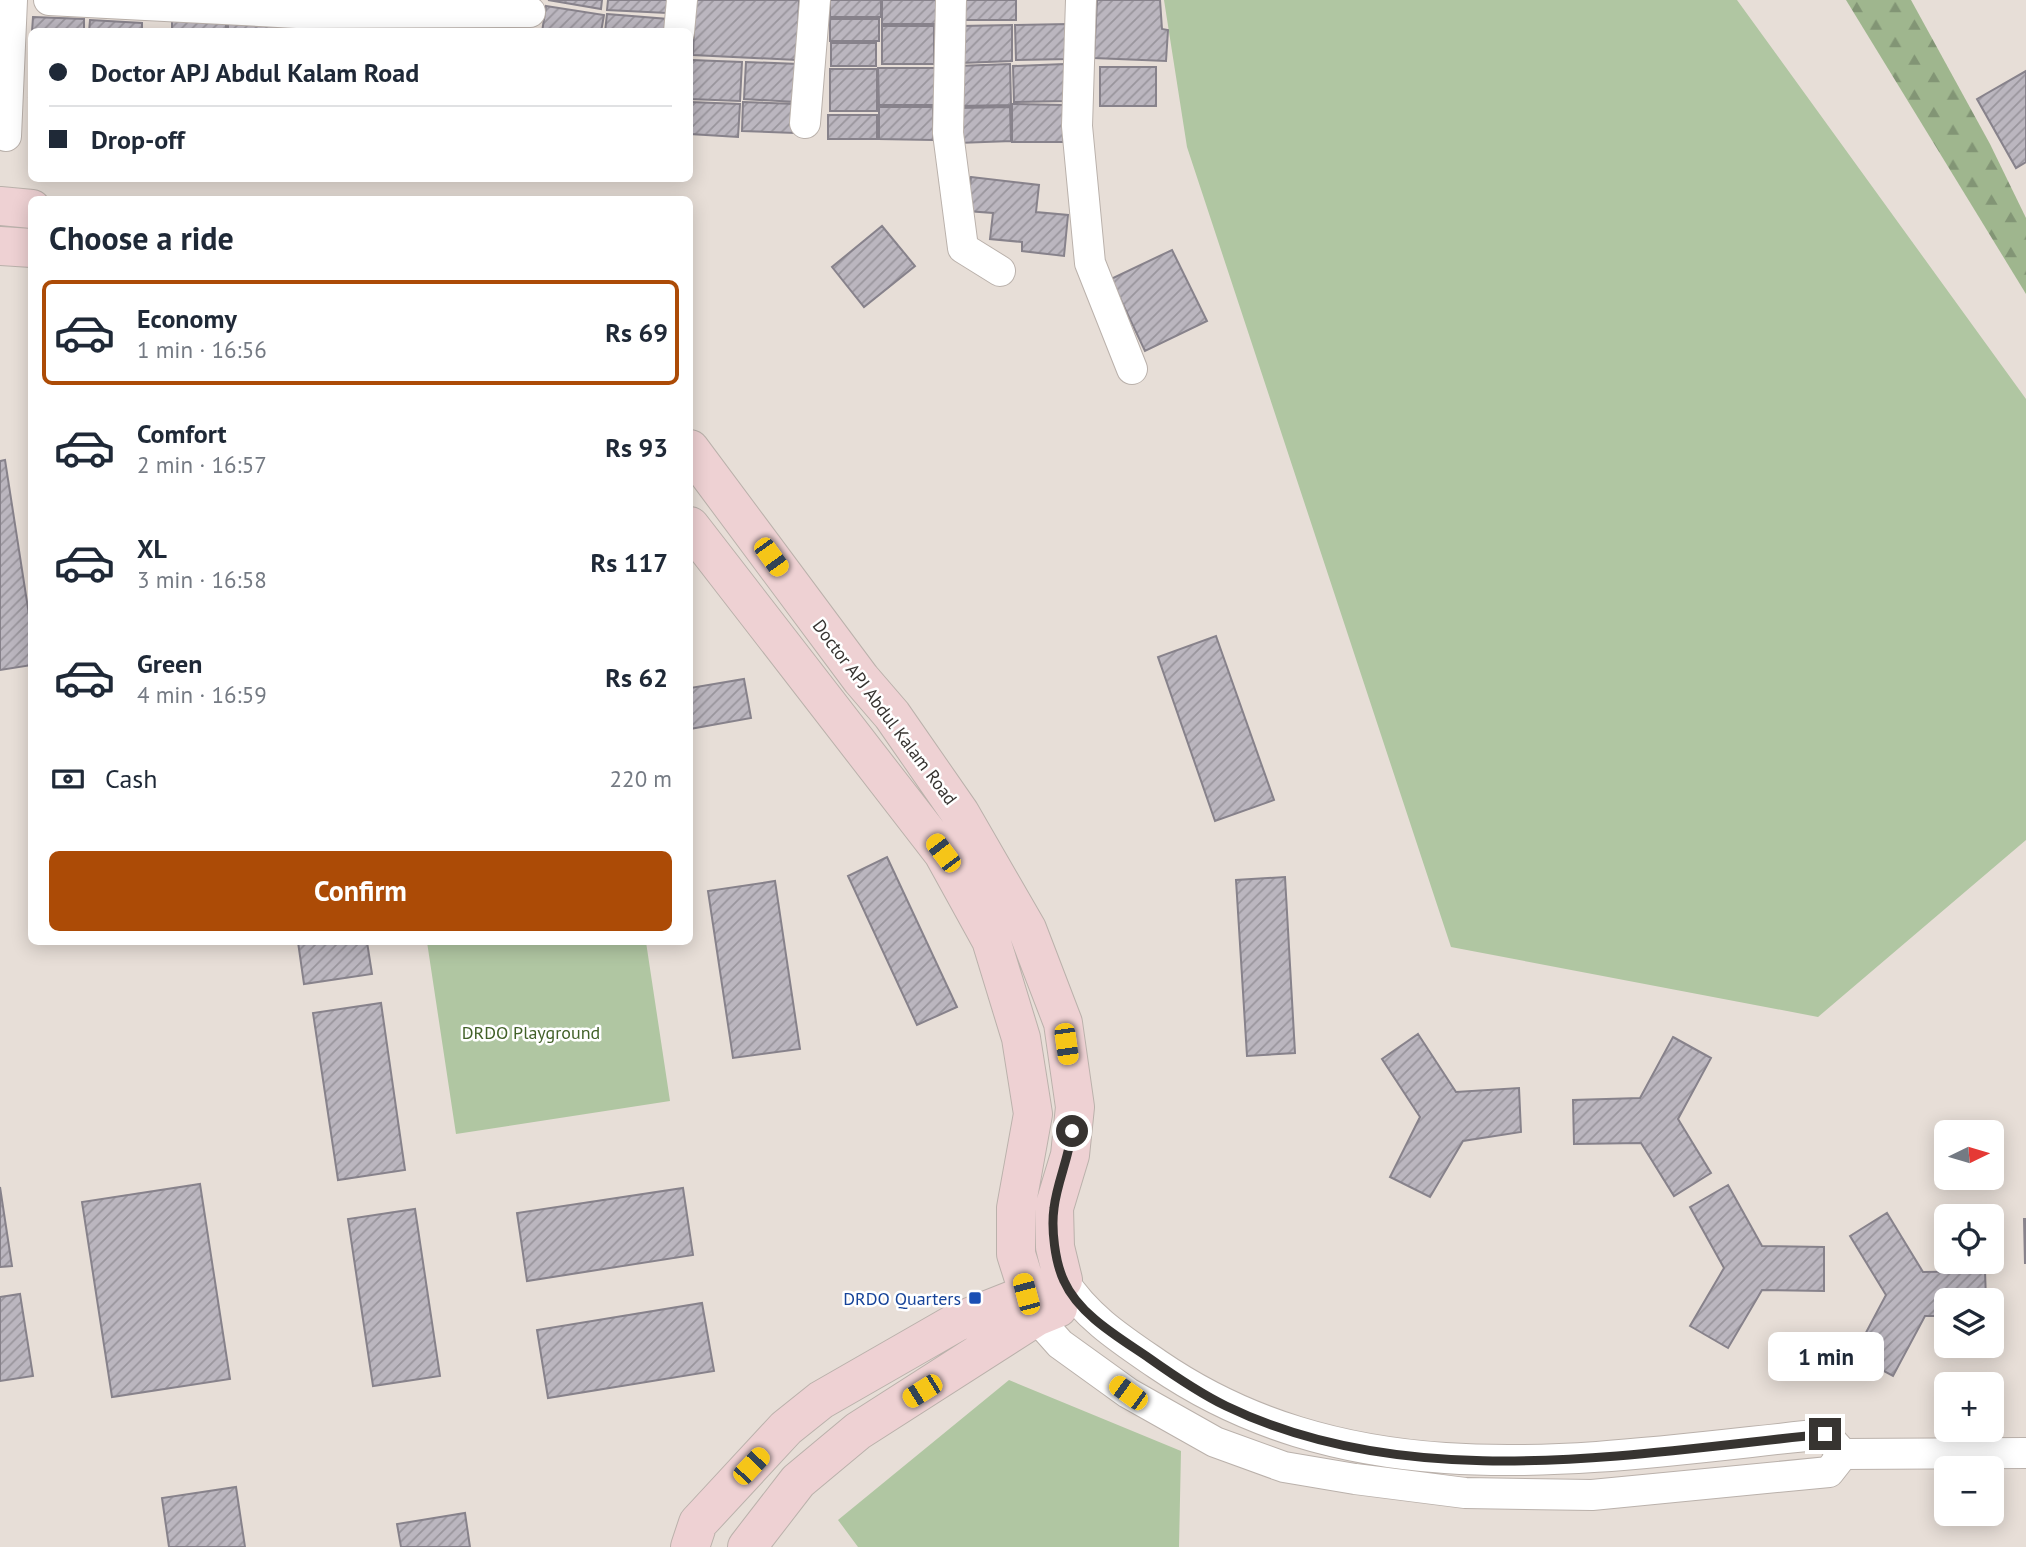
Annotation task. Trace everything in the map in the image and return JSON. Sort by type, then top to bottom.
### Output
[{"type":"street","points":[[6,136],[12,0]]},
{"type":"street","points":[[49,0],[149,19],[297,22],[530,14]]},
{"type":"street","points":[[679,28],[682,0]]},
{"type":"street","points":[[805,124],[815,0]]},
{"type":"street","points":[[951,0],[948,133],[963,248],[1000,271]]},
{"type":"street","points":[[1081,0],[1077,126],[1090,263],[1132,369]]},
{"type":"street","points":[[0,206],[28,209]]},
{"type":"street","points":[[0,246],[28,248]]},
{"type":"street","name":"Doctor APJ Abdul Kalam Road","points":[[693,453],[861,679],[892,715],[960,813],[1027,929],[1063,1023],[1075,1107],[1070,1155],[1054,1208],[1055,1247],[1069,1290]]},
{"type":"street","points":[[693,530],[943,853],[991,940],[1021,1038],[1033,1114],[1016,1208],[1016,1254],[1031,1306],[1060,1344],[1128,1393],[1215,1443],[1284,1466],[1355,1479],[1465,1493],[1592,1495],[1829,1472],[1843,1454]]},
{"type":"street","points":[[690,1547],[698,1523],[786,1428],[821,1400],[957,1322],[1031,1306],[1069,1290],[1112,1333],[1224,1405],[1309,1437],[1411,1456],[1504,1462],[1825,1434],[1843,1454],[2026,1453]]},
{"type":"street","points":[[747,1547],[798,1481],[858,1431],[1031,1306]]},
{"type":"street","points":[[1700,1447],[1705,1482]]},
{"type":"green space","points":[[1164,0],[1737,0],[2026,399],[2026,840],[1818,1017],[1451,947],[1187,147]]},
{"type":"green space","points":[[1846,0],[1911,0],[1990,144],[2026,218],[2026,294]]},
{"type":"green space","name":"DRDO Playground","points":[[427,945],[646,945],[670,1101],[456,1134]]},
{"type":"green space","points":[[1009,1380],[1181,1451],[1179,1547],[858,1547],[838,1520]]},
{"type":"building","points":[[548,0],[602,0],[601,9]]},
{"type":"building","points":[[608,0],[668,0],[667,13],[607,10]]},
{"type":"building","points":[[695,0],[799,0],[797,60],[693,55]]},
{"type":"building","points":[[830,0],[881,0],[881,17],[830,17]]},
{"type":"building","points":[[882,0],[938,0],[938,24],[882,24]]},
{"type":"building","points":[[963,0],[1016,0],[1016,20],[963,20]]},
{"type":"building","points":[[1097,0],[1160,0],[1162,29],[1168,30],[1166,61],[1094,58]]},
{"type":"building","points":[[546,6],[604,15],[602,28],[543,28]]},
{"type":"building","points":[[607,14],[668,19],[667,28],[605,28]]},
{"type":"building","points":[[33,17],[84,19],[84,28],[32,28]]},
{"type":"building","points":[[172,19],[226,22],[226,28],[172,28]]},
{"type":"building","points":[[830,19],[879,19],[879,41],[830,41]]},
{"type":"building","points":[[90,20],[142,23],[142,28],[89,28]]},
{"type":"building","points":[[228,21],[285,24],[284,28],[228,28]]},
{"type":"building","points":[[1068,24],[1069,59],[1016,60],[1015,25]]},
{"type":"building","points":[[1012,25],[1012,61],[961,63],[960,26]]},
{"type":"building","points":[[882,26],[934,26],[934,64],[882,64]]},
{"type":"building","points":[[831,43],[876,43],[876,66],[831,66]]},
{"type":"building","points":[[693,60],[742,62],[740,101],[693,99]]},
{"type":"building","points":[[746,62],[798,64],[796,102],[744,99]]},
{"type":"building","points":[[1010,64],[1011,105],[959,106],[958,66]]},
{"type":"building","points":[[1064,64],[1065,101],[1014,102],[1013,66]]},
{"type":"building","points":[[1100,67],[1156,67],[1156,106],[1100,106]]},
{"type":"building","points":[[878,68],[935,68],[935,105],[879,105]]},
{"type":"building","points":[[830,69],[877,69],[877,111],[830,111]]},
{"type":"building","points":[[2026,71],[2026,162],[2016,168],[1977,99]]},
{"type":"building","points":[[693,102],[740,104],[738,137],[693,134]]},
{"type":"building","points":[[743,102],[796,104],[795,133],[742,131]]},
{"type":"building","points":[[1012,104],[1063,105],[1063,142],[1012,142]]},
{"type":"building","points":[[879,107],[933,107],[933,140],[879,139]]},
{"type":"building","points":[[1010,107],[1011,141],[958,143],[958,108]]},
{"type":"building","points":[[828,115],[877,115],[877,139],[828,139]]},
{"type":"building","points":[[971,177],[1039,185],[1036,212],[1068,215],[1064,256],[1022,251],[1022,242],[990,239],[993,213],[967,211]]},
{"type":"building","points":[[882,226],[915,266],[864,307],[832,267]]},
{"type":"building","points":[[1172,250],[1207,321],[1145,351],[1111,279]]},
{"type":"building","points":[[5,460],[28,608],[28,666],[0,670],[0,461]]},
{"type":"building","points":[[1216,636],[1274,800],[1215,821],[1158,657]]},
{"type":"building","points":[[744,679],[751,718],[693,728],[693,688]]},
{"type":"building","points":[[887,857],[957,1007],[917,1025],[848,876]]},
{"type":"building","points":[[1285,877],[1295,1053],[1247,1056],[1236,880]]},
{"type":"building","points":[[775,881],[800,1049],[733,1058],[708,891]]},
{"type":"building","points":[[298,945],[367,945],[372,974],[304,984]]},
{"type":"building","points":[[381,1003],[405,1170],[338,1180],[313,1013]]},
{"type":"building","points":[[1418,1034],[1456,1092],[1519,1088],[1521,1132],[1463,1141],[1430,1197],[1390,1177],[1420,1117],[1382,1059]]},
{"type":"building","points":[[1673,1037],[1711,1058],[1678,1119],[1711,1173],[1674,1196],[1641,1143],[1574,1144],[1573,1100],[1640,1098]]},
{"type":"building","points":[[200,1184],[230,1379],[112,1397],[82,1202]]},
{"type":"building","points":[[1728,1185],[1762,1246],[1824,1247],[1824,1291],[1762,1290],[1728,1348],[1690,1326],[1724,1268],[1690,1207]]},
{"type":"building","points":[[0,1187],[12,1266],[0,1267]]},
{"type":"building","points":[[683,1188],[693,1255],[527,1281],[517,1213]]},
{"type":"building","points":[[415,1209],[440,1376],[373,1386],[348,1219]]},
{"type":"building","points":[[1887,1213],[1923,1272],[1985,1274],[1986,1288],[1934,1288],[1934,1316],[1925,1316],[1893,1376],[1854,1355],[1886,1295],[1850,1236]]},
{"type":"building","points":[[2026,1219],[2026,1263],[2025,1263]]},
{"type":"building","points":[[20,1294],[33,1376],[0,1381],[0,1297]]},
{"type":"building","points":[[702,1303],[714,1371],[548,1398],[537,1330]]},
{"type":"building","points":[[236,1487],[245,1547],[169,1547],[162,1498]]},
{"type":"building","points":[[465,1513],[470,1547],[401,1547],[397,1524]]},
{"type":"place","name":"DRDO Quarters","points":[[975,1298]]},
{"type":"route","points":[[1072,1131],[1070,1155],[1054,1208],[1055,1247],[1063,1280],[1076,1301],[1112,1333],[1165,1369],[1224,1405],[1261,1421],[1309,1437],[1411,1456],[1504,1462],[1630,1454],[1825,1434]]}]
